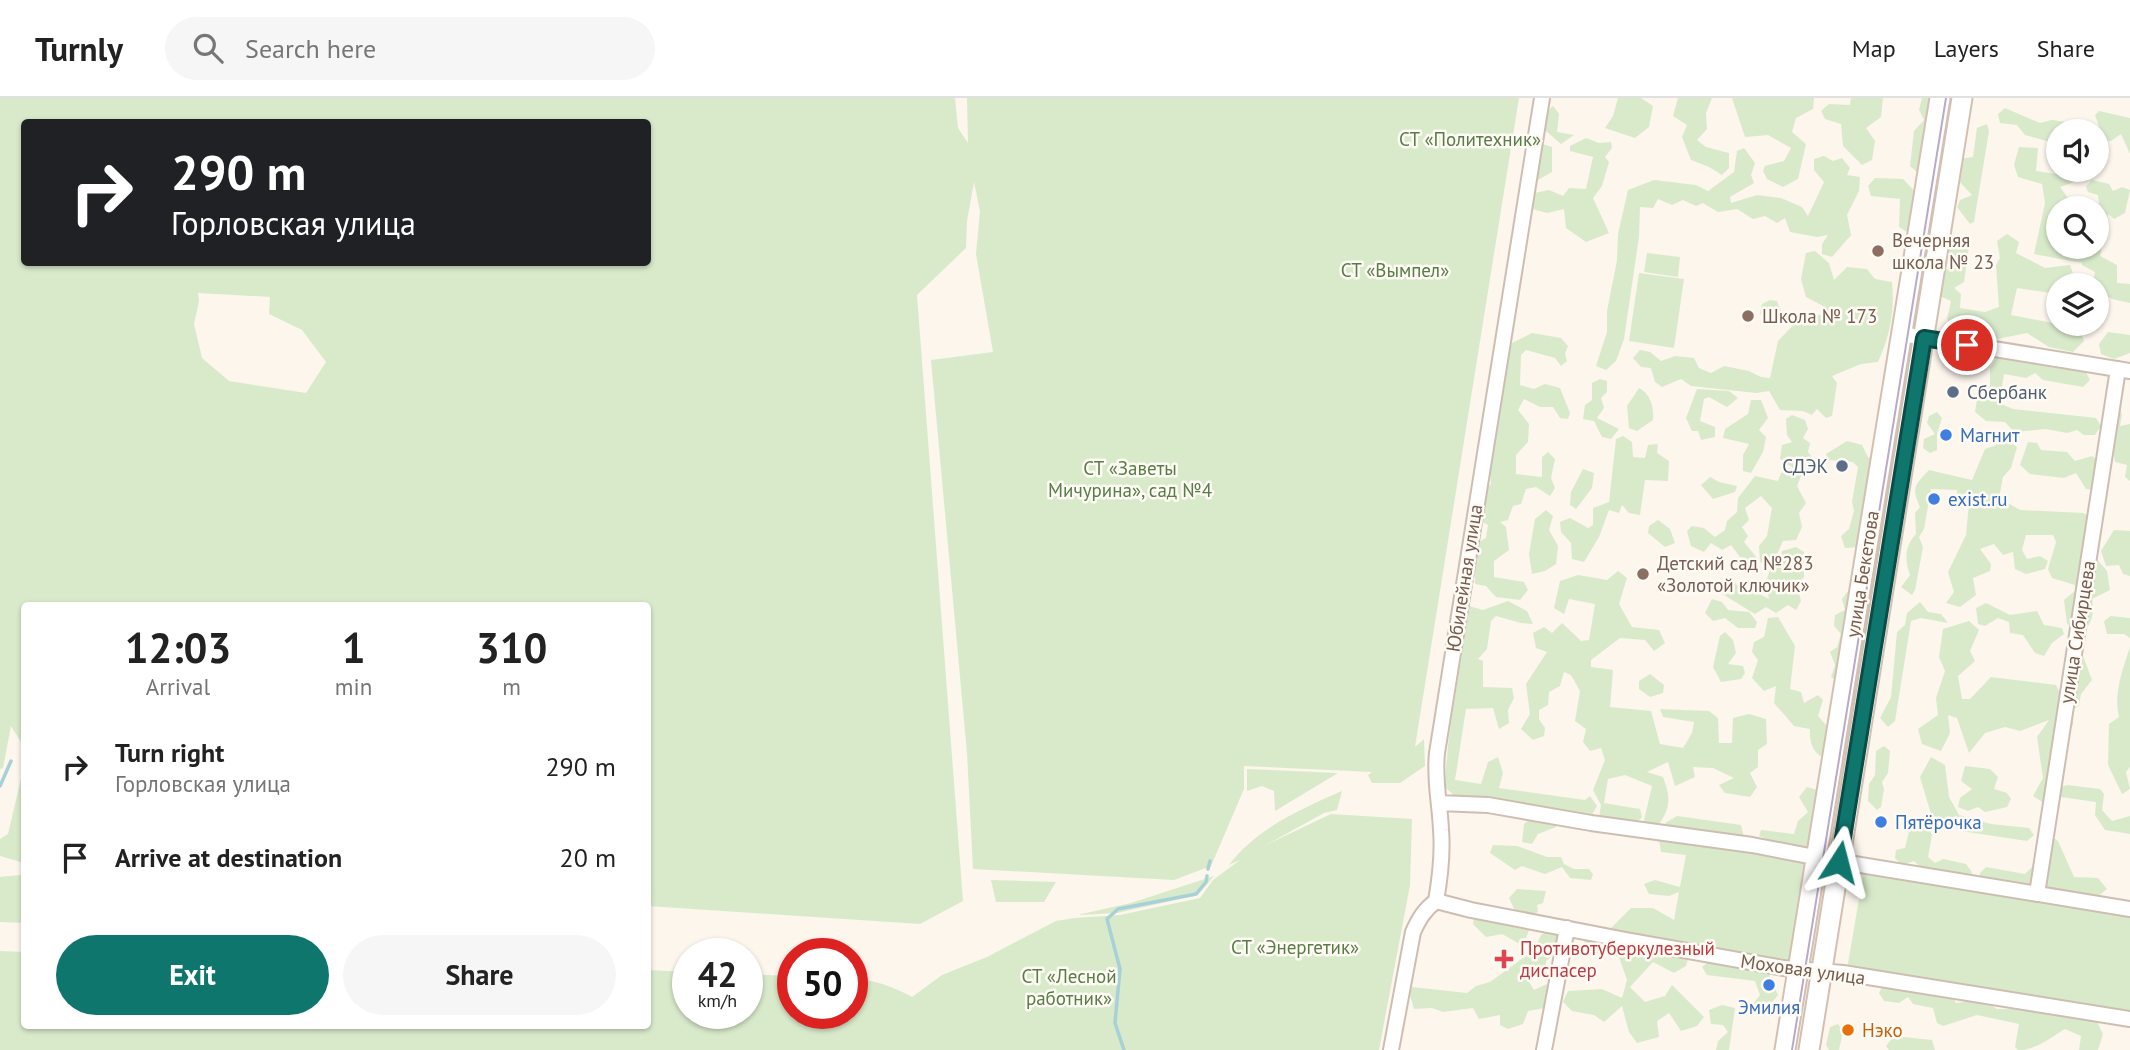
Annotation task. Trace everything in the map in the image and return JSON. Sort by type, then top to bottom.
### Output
[{"type":"main road","name":"улица Бекетова","points":[[1786,1050],[1940,98]]},
{"type":"main road","name":"улица Бекетова","points":[[1809,1050],[1962,98]]},
{"type":"street","name":"Юбилейная улица","points":[[1436,901],[1441,856],[1435,774],[1437,753],[1542,98]]},
{"type":"street","points":[[1901,334],[2124,370]]},
{"type":"street","name":"улица Сибирцева","points":[[2037,894],[2124,370]]},
{"type":"street","points":[[1439,803],[1488,805],[1605,825],[1752,845],[1839,862],[2130,909]]},
{"type":"street","points":[[1391,1050],[1413,932],[1419,918],[1436,901]]},
{"type":"street","name":"Моховая улица","points":[[1436,901],[1471,910],[1783,968],[1822,970],[2130,1019]]},
{"type":"street","points":[[1544,1050],[1567,928]]},
{"type":"green space","points":[[0,98],[955,98],[958,128],[968,143],[967,98],[1519,98],[1415,747],[1424,739],[1425,766],[1400,783],[1372,783],[1368,775],[1372,772],[1244,766],[1244,789],[1211,866],[1174,880],[973,869],[967,753],[931,360],[993,352],[976,254],[980,211],[974,182],[967,221],[966,248],[917,295],[963,901],[920,924],[651,906],[651,602],[21,602],[21,742],[11,726],[3,768],[0,769]],"holes":[[[198,293],[270,297],[269,314],[302,330],[326,362],[306,393],[229,381],[202,358],[194,324]]]},
{"type":"green space","points":[[1618,98],[1641,98],[1653,106],[1649,127],[1635,138],[1605,128],[1613,116]]},
{"type":"green space","points":[[1678,98],[1712,98],[1706,113],[1707,129],[1697,140],[1706,147],[1729,153],[1729,168],[1722,175],[1691,160],[1682,137],[1687,125],[1673,116]]},
{"type":"green space","points":[[1732,98],[1814,98],[1813,109],[1796,118],[1792,132],[1806,144],[1798,179],[1783,187],[1767,179],[1763,171],[1765,166],[1784,161],[1791,148],[1768,135],[1745,137]]},
{"type":"green space","points":[[1851,98],[1883,98],[1881,117],[1866,128],[1875,141],[1872,160],[1862,165],[1843,146],[1841,124],[1825,119],[1821,111],[1829,104],[1850,105]]},
{"type":"green space","points":[[1922,98],[1933,98],[1921,176],[1910,166],[1914,131],[1924,120],[1919,110]]},
{"type":"green space","points":[[1553,106],[1559,114],[1557,132],[1574,135],[1561,144],[1546,131],[1545,113]]},
{"type":"green space","points":[[2005,108],[2040,123],[2046,122],[2046,141],[2025,135],[2017,125],[2000,123],[1998,114]]},
{"type":"green space","points":[[2099,111],[2130,118],[2130,154],[2121,134],[2111,141],[2109,119],[2096,119],[2095,115]]},
{"type":"green space","points":[[1987,124],[1989,131],[1974,222],[1970,224],[1957,207],[1960,200],[1972,195],[1955,177],[1959,159],[1973,157],[1977,128]]},
{"type":"green space","points":[[1586,138],[1599,143],[1611,142],[1612,148],[1605,157],[1609,162],[1602,186],[1593,198],[1609,233],[1586,242],[1566,228],[1564,209],[1547,213],[1525,207],[1534,193],[1549,190],[1563,196],[1569,188],[1586,189],[1593,157],[1570,151],[1570,146]]},
{"type":"green space","points":[[1543,144],[1552,147],[1552,172],[1538,180],[1530,169],[1533,155]]},
{"type":"green space","points":[[2019,147],[2038,148],[2036,171],[2046,173],[2046,182],[2074,182],[2060,187],[2067,196],[2046,196],[2046,256],[2034,254],[2045,203],[2042,184],[2018,177],[2014,165]]},
{"type":"green space","points":[[1744,148],[1755,163],[1751,175],[1754,183],[1730,197],[1731,203],[1757,195],[1781,198],[1802,207],[1808,216],[1824,182],[1814,170],[1814,159],[1824,156],[1833,161],[1842,158],[1850,168],[1847,175],[1860,177],[1859,191],[1847,215],[1851,235],[1832,257],[1822,254],[1822,244],[1828,235],[1817,237],[1790,232],[1785,218],[1777,223],[1765,216],[1753,219],[1737,209],[1718,212],[1703,203],[1696,206],[1683,200],[1672,205],[1658,199],[1653,208],[1640,207],[1639,237],[1624,339],[1616,361],[1606,370],[1596,366],[1607,332],[1607,311],[1617,260],[1618,234],[1628,190],[1654,180],[1696,185],[1708,191],[1734,172],[1737,151]]},
{"type":"green space","points":[[1875,178],[1903,179],[1920,197],[1919,223],[1907,232],[1899,227],[1900,199],[1871,196],[1868,186]]},
{"type":"green space","points":[[2090,182],[2109,184],[2113,191],[2122,187],[2130,190],[2125,213],[2114,219],[2109,215],[2109,196],[2088,192],[2086,186]]},
{"type":"green space","points":[[2007,234],[2019,242],[2016,253],[2045,268],[2070,265],[2073,273],[2046,273],[2046,292],[2017,288],[2011,315],[2046,322],[2046,336],[2082,336],[2084,341],[2073,352],[2049,347],[2027,333],[1997,339],[1955,331],[1947,319],[1951,301],[1940,296],[1945,270],[1954,266],[1948,258],[1949,240],[1966,236],[1970,239],[1964,282],[1954,288],[1961,294],[1960,308],[1985,312],[1999,307],[1996,265],[2000,258],[1997,241]]},
{"type":"green space","points":[[1815,251],[1829,263],[1834,280],[1847,267],[1867,269],[1875,279],[1892,282],[1891,323],[1878,362],[1861,364],[1832,376],[1837,383],[1832,416],[1826,418],[1817,409],[1812,415],[1803,411],[1780,410],[1769,391],[1756,393],[1691,386],[1681,379],[1662,387],[1655,382],[1651,368],[1641,367],[1633,358],[1640,350],[1650,352],[1661,361],[1675,356],[1694,358],[1699,368],[1711,373],[1724,366],[1770,378],[1778,341],[1803,315],[1824,315],[1825,307],[1806,297],[1801,279],[1806,253]]},
{"type":"green space","points":[[1647,253],[1680,257],[1678,277],[1644,272]]},
{"type":"green space","points":[[2061,259],[2106,259],[2117,265],[2117,283],[2130,284],[2130,303],[2109,297],[2109,273],[2095,273],[2082,263]]},
{"type":"green space","points":[[1639,273],[1684,279],[1674,348],[1629,341]]},
{"type":"green space","points":[[1770,300],[1777,301],[1781,312],[1773,320],[1765,321],[1760,313],[1762,304]]},
{"type":"green space","points":[[2109,332],[2130,335],[2130,353],[2114,359],[2101,354],[2099,344],[2105,336],[2109,336]]},
{"type":"green space","points":[[1532,333],[1561,338],[1568,346],[1565,354],[1567,361],[1561,366],[1555,358],[1526,350],[1521,355],[1520,385],[1534,389],[1545,384],[1560,388],[1570,413],[1568,419],[1560,418],[1553,407],[1540,407],[1524,399],[1518,410],[1529,424],[1528,442],[1516,455],[1516,474],[1542,477],[1542,457],[1548,452],[1555,459],[1551,478],[1555,488],[1550,496],[1536,487],[1526,489],[1521,504],[1513,506],[1508,520],[1500,522],[1506,527],[1509,550],[1494,561],[1494,577],[1524,582],[1528,590],[1520,600],[1496,597],[1486,586],[1475,584],[1475,575],[1468,565],[1470,547],[1486,538],[1488,525],[1477,519],[1481,493],[1491,484],[1488,451],[1492,423],[1499,418],[1495,403],[1512,343]]},
{"type":"green space","points":[[2030,356],[2052,368],[2063,364],[2084,368],[2090,380],[2083,387],[2043,380],[2035,373],[2026,378],[2004,374],[2001,392],[1994,401],[2013,409],[2096,418],[2101,426],[2095,435],[2084,435],[2077,430],[2067,433],[2046,429],[2014,432],[2005,422],[1986,421],[1975,412],[1978,393],[1990,386],[1990,368],[1996,359]]},
{"type":"green space","points":[[1600,379],[1607,381],[1607,392],[1601,398],[1604,408],[1597,418],[1619,429],[1611,439],[1602,437],[1594,421],[1583,419],[1585,405],[1592,400],[1592,383]]},
{"type":"green space","points":[[1639,388],[1651,402],[1653,420],[1637,431],[1629,428],[1627,406]]},
{"type":"green space","points":[[1697,389],[1729,391],[1738,398],[1727,407],[1709,397],[1704,399],[1700,421],[1715,427],[1715,437],[1701,440],[1698,431],[1692,431],[1686,418]]},
{"type":"green space","points":[[1751,400],[1761,400],[1768,418],[1759,430],[1766,437],[1763,452],[1751,473],[1743,471],[1743,455],[1749,444],[1723,438],[1725,429],[1748,414]]},
{"type":"green space","points":[[2120,408],[2120,426],[2130,424],[2130,481],[2125,477],[2127,465],[2115,462],[2112,442],[2100,435],[2104,417]]},
{"type":"green space","points":[[1937,412],[1942,418],[1937,434],[1937,450],[1930,453],[1923,448],[1924,439],[1935,434],[1927,423],[1929,416]]},
{"type":"green space","points":[[1792,415],[1805,420],[1808,429],[1803,438],[1810,443],[1808,452],[1815,461],[1814,471],[1801,476],[1797,486],[1806,503],[1799,513],[1802,527],[1796,540],[1783,541],[1778,552],[1767,564],[1760,562],[1759,546],[1767,536],[1772,508],[1761,496],[1745,508],[1749,520],[1742,527],[1748,536],[1744,542],[1757,558],[1753,562],[1740,557],[1731,545],[1722,550],[1711,543],[1704,552],[1691,546],[1687,531],[1692,526],[1704,528],[1715,537],[1725,530],[1727,521],[1737,512],[1738,498],[1755,476],[1778,481],[1781,473],[1792,469],[1780,459],[1782,445],[1792,442],[1787,435],[1786,419]]},
{"type":"green space","points":[[1623,436],[1632,442],[1633,457],[1645,458],[1648,445],[1658,444],[1657,453],[1669,461],[1668,481],[1645,480],[1640,515],[1629,513],[1622,505],[1619,513],[1609,510],[1599,537],[1584,562],[1572,559],[1571,543],[1561,532],[1560,522],[1570,518],[1588,528],[1593,525],[1593,508],[1609,502],[1616,439]]},
{"type":"green space","points":[[1847,441],[1862,445],[1868,457],[1880,459],[1860,547],[1845,548],[1841,536],[1849,529],[1854,511],[1852,502],[1858,467],[1853,462],[1828,460],[1826,454]]},
{"type":"green space","points":[[2008,441],[2017,447],[2011,468],[2003,477],[1999,498],[2020,510],[2083,513],[2097,520],[2091,552],[2107,571],[2110,590],[2092,599],[2092,617],[2083,632],[2067,624],[2064,600],[2075,591],[2075,585],[2052,578],[2048,569],[2056,542],[2053,535],[2026,535],[2022,550],[2027,559],[2040,556],[2048,561],[2045,569],[2026,574],[2015,569],[2013,552],[2003,555],[1994,544],[1980,549],[1991,564],[1990,571],[1973,578],[1976,595],[1960,607],[1946,603],[1954,592],[1948,572],[1966,535],[1969,503],[1957,498],[1957,490],[1931,489],[1924,529],[1919,537],[1923,547],[1915,590],[1912,595],[1901,587],[1910,575],[1907,554],[1909,544],[1916,534],[1915,513],[1920,507],[1915,490],[1918,483],[1929,470],[1972,480],[1985,449]]},
{"type":"green space","points":[[2028,442],[2037,443],[2041,450],[2067,452],[2075,461],[2092,456],[2106,466],[2098,490],[2086,489],[2076,473],[2064,478],[2030,474],[2020,465]]},
{"type":"green space","points":[[1583,469],[1594,473],[1592,488],[1576,509],[1570,505],[1571,492]]},
{"type":"green space","points":[[1710,477],[1737,486],[1735,492],[1713,499],[1701,485]]},
{"type":"green space","points":[[1546,510],[1553,516],[1549,530],[1558,546],[1556,564],[1545,571],[1532,574],[1529,554],[1535,519]]},
{"type":"green space","points":[[1658,520],[1670,529],[1675,543],[1665,547],[1648,533],[1649,526]]},
{"type":"green space","points":[[2114,530],[2130,531],[2130,576],[2123,574],[2119,565],[2106,566],[2101,551]]},
{"type":"green space","points":[[1796,547],[1804,552],[1804,577],[1797,585],[1801,601],[1796,610],[1788,605],[1776,613],[1766,607],[1755,614],[1714,589],[1715,583],[1734,582],[1742,590],[1750,589],[1769,599],[1766,582],[1771,567],[1780,564],[1782,551]]},
{"type":"green space","points":[[1618,571],[1627,578],[1619,604],[1632,627],[1659,630],[1665,643],[1654,651],[1645,640],[1620,638],[1591,660],[1591,667],[1613,670],[1610,707],[1651,711],[1660,744],[1683,748],[1692,733],[1694,722],[1663,717],[1660,709],[1709,711],[1718,718],[1719,743],[1732,743],[1733,718],[1749,714],[1766,719],[1767,744],[1758,750],[1758,767],[1750,773],[1757,787],[1750,797],[1725,793],[1719,785],[1734,778],[1713,768],[1693,767],[1695,777],[1675,786],[1668,762],[1647,772],[1663,777],[1668,792],[1664,817],[1655,830],[1642,829],[1652,786],[1625,775],[1608,779],[1604,803],[1640,809],[1642,817],[1632,827],[1599,818],[1601,805],[1593,790],[1605,760],[1601,748],[1590,751],[1583,742],[1586,729],[1575,721],[1580,691],[1571,675],[1564,672],[1560,686],[1549,692],[1548,705],[1539,710],[1539,719],[1545,728],[1544,736],[1533,740],[1521,729],[1530,714],[1526,684],[1547,652],[1536,648],[1533,633],[1544,627],[1552,633],[1562,623],[1581,641],[1589,640],[1595,604],[1569,599],[1564,614],[1554,608],[1560,581],[1578,575],[1607,580]]},
{"type":"green space","points":[[1847,592],[1857,594],[1839,683],[1831,677],[1835,665],[1830,652],[1837,647],[1841,634],[1834,626],[1835,615],[1845,610],[1842,599]]},
{"type":"green space","points":[[1712,599],[1722,602],[1728,610],[1749,612],[1757,622],[1755,628],[1738,628],[1725,618],[1713,621],[1705,613]]},
{"type":"green space","points":[[1508,601],[1527,611],[1533,624],[1496,616],[1491,621],[1487,649],[1478,659],[1483,661],[1483,687],[1512,688],[1514,698],[1508,710],[1509,723],[1499,729],[1493,708],[1466,709],[1455,780],[1481,784],[1488,762],[1498,757],[1503,773],[1499,788],[1585,800],[1590,796],[1597,806],[1587,823],[1565,811],[1552,814],[1461,802],[1445,787],[1469,606],[1483,610]]},
{"type":"green space","points":[[1920,602],[1928,612],[1941,614],[1948,623],[1921,618],[1911,621],[1895,721],[1888,727],[1880,718],[1891,697],[1897,632],[1905,625],[1907,613]]},
{"type":"green space","points":[[1986,603],[2010,615],[2037,611],[2044,625],[2062,628],[2064,634],[2052,643],[2044,656],[2035,653],[2023,635],[2010,633],[2009,622],[1998,618],[1985,626],[1978,624],[1976,608]]},
{"type":"green space","points":[[2111,616],[2130,618],[2130,638],[2124,634],[2107,634],[2104,621]]},
{"type":"green space","points":[[1778,617],[1795,646],[1790,689],[1801,692],[1804,703],[1818,695],[1823,700],[1818,716],[1834,734],[1827,759],[1813,747],[1810,729],[1794,726],[1774,703],[1776,686],[1764,691],[1752,678],[1758,660],[1752,652],[1754,642],[1764,637],[1768,618]]},
{"type":"green space","points":[[1969,621],[1979,630],[1970,651],[1975,661],[1958,676],[1962,699],[1970,699],[1991,677],[2056,685],[2059,691],[2071,685],[2066,659],[2072,650],[2083,656],[2092,680],[2081,694],[2079,706],[2073,709],[2073,725],[2063,737],[2054,796],[2044,803],[2033,796],[2043,778],[2037,737],[2049,720],[2020,731],[2005,727],[1985,733],[1969,753],[1957,718],[1948,715],[1950,733],[1941,751],[1922,744],[1918,729],[1938,715],[1936,698],[1945,671],[1939,657],[1943,629]]},
{"type":"green space","points":[[1725,632],[1733,640],[1736,653],[1728,664],[1743,666],[1745,673],[1741,679],[1721,682],[1713,667],[1720,636]]},
{"type":"green space","points":[[2130,647],[2130,767],[2126,772],[2130,789],[2122,794],[2108,765],[2109,724],[2119,717],[2118,691]]},
{"type":"green space","points":[[1650,674],[1664,685],[1663,693],[1650,697],[1639,689],[1639,681]]},
{"type":"green space","points":[[1884,746],[1890,751],[1888,773],[1882,782],[1884,789],[1881,807],[1877,810],[1868,801],[1869,784],[1875,775],[1876,751]]},
{"type":"green space","points":[[1931,757],[1945,765],[1949,797],[1959,815],[1991,824],[2029,828],[2034,835],[2027,841],[1961,831],[1951,824],[1941,828],[1934,824],[1920,777]]},
{"type":"green space","points":[[1965,766],[1990,769],[1998,777],[1994,789],[2007,793],[2011,799],[2007,807],[1985,812],[1978,807],[1968,811],[1958,807],[1960,798],[1972,789],[1961,781]]},
{"type":"green space","points":[[1247,769],[1338,773],[1275,811],[1274,791],[1262,786],[1247,791]]},
{"type":"green space","points":[[21,779],[21,862],[0,856],[0,839],[8,834]]},
{"type":"green space","points":[[2067,785],[2100,789],[2104,794],[2102,810],[2112,821],[2130,816],[2130,834],[2105,830],[2095,815],[2096,802],[2061,797],[2059,788]]},
{"type":"green space","points":[[1807,787],[1817,790],[1821,803],[1813,815],[1822,831],[1808,839],[1810,850],[1794,851],[1759,836],[1761,830],[1794,834],[1798,821],[1808,812],[1799,797]]},
{"type":"green space","points":[[1342,791],[1337,810],[1324,813],[1266,845],[1331,814],[1412,819],[1410,885],[1379,1050],[0,1050],[0,951],[21,952],[21,1029],[651,1029],[651,970],[672,971],[672,1029],[763,1029],[763,975],[777,975],[777,1029],[868,1029],[868,980],[912,997],[942,975],[987,957],[1056,921],[1120,915],[1200,898],[1213,880],[1240,860],[1229,865],[1240,852],[1281,821]]},
{"type":"green space","points":[[1537,814],[1556,820],[1556,827],[1538,834],[1532,844],[1522,842],[1524,824]]},
{"type":"green space","points":[[1677,816],[1741,825],[1744,838],[1804,861],[1808,868],[1790,959],[1784,961],[1692,946],[1686,966],[1674,973],[1653,962],[1630,987],[1645,1002],[1665,996],[1672,985],[1704,1017],[1697,1026],[1681,1031],[1669,1013],[1657,1021],[1659,1037],[1637,1043],[1629,1032],[1622,1006],[1604,1022],[1594,1015],[1572,1011],[1563,1002],[1568,991],[1602,989],[1622,998],[1627,980],[1619,957],[1590,952],[1584,943],[1589,932],[1606,933],[1631,908],[1653,908],[1674,920],[1679,892],[1669,896],[1649,894],[1644,884],[1655,880],[1680,887],[1686,855],[1661,852],[1659,840],[1669,832],[1665,823]]},
{"type":"green space","points":[[1912,819],[1926,822],[1932,835],[1928,857],[1935,863],[1943,859],[1966,864],[1972,872],[1969,880],[1936,875],[1932,868],[1919,866],[1914,861],[1902,865],[1895,858],[1896,850],[1905,848]]},
{"type":"green space","points":[[2043,831],[2058,841],[2074,877],[2098,878],[2107,889],[2097,897],[2130,913],[2130,1013],[1847,969],[1864,870],[1980,884],[1980,873],[1986,867],[2025,874],[2035,864],[2037,839]]},
{"type":"green space","points":[[1493,845],[1517,846],[1547,857],[1561,857],[1564,864],[1574,869],[1589,869],[1593,874],[1591,880],[1570,878],[1562,867],[1545,874],[1522,866],[1515,870],[1490,853]]},
{"type":"green space","points":[[21,875],[21,923],[0,922],[0,877]]},
{"type":"green space","points":[[1214,876],[1198,895],[1117,913],[1077,915],[1131,903]]},
{"type":"green space","points":[[991,880],[1056,882],[1044,902],[996,902]]},
{"type":"green space","points":[[1517,889],[1546,891],[1543,903],[1537,905],[1538,912],[1531,915],[1515,911],[1509,898]]},
{"type":"green space","points":[[1475,914],[1531,925],[1526,938],[1518,943],[1502,934],[1486,937],[1473,924]]},
{"type":"green space","points":[[1552,928],[1559,931],[1552,956],[1546,961],[1546,970],[1524,974],[1534,990],[1547,984],[1556,994],[1556,1006],[1528,1011],[1523,1024],[1508,1029],[1500,1025],[1500,1015],[1479,1019],[1473,1008],[1443,1012],[1432,1008],[1414,1009],[1410,995],[1412,987],[1467,993],[1476,986],[1490,982],[1534,950],[1541,935]]},
{"type":"green space","points":[[1733,961],[1766,968],[1778,995],[1762,1016],[1755,1014],[1753,1004],[1760,995],[1755,981],[1707,975],[1702,967],[1708,962]]},
{"type":"green space","points":[[1883,985],[1901,985],[1907,990],[1914,987],[1951,993],[1956,1003],[1981,999],[1997,1009],[2044,1009],[2096,1020],[2103,1034],[2098,1050],[2079,1050],[2081,1036],[2065,1029],[2037,1046],[2018,1050],[2015,1047],[2019,1024],[1977,1015],[1943,1026],[1937,1023],[1933,1008],[1913,1004],[1908,997],[1899,1003],[1884,1001],[1879,993]]},
{"type":"green space","points":[[1722,1005],[1735,1008],[1729,1050],[1716,1050],[1718,1041],[1728,1032],[1723,1025],[1711,1024],[1709,1010]]},
{"type":"green space","points":[[1838,1024],[1843,1031],[1839,1050],[1829,1050],[1826,1045],[1830,1027]]},
{"type":"green space","points":[[1894,1036],[1932,1040],[1935,1050],[1889,1050],[1886,1046]]},
{"type":"waterway","points":[[0,786],[11,761]]},
{"type":"waterway","points":[[1208,869],[1210,861]]},
{"type":"waterway","points":[[1124,1050],[1115,1023],[1120,969],[1107,919],[1118,909],[1196,894],[1206,882],[1207,876]]},
{"type":"tram line","points":[[1792,1050],[1946,98]]},
{"type":"place","name":"Вечерняя школа № 23","points":[[1878,251]]},
{"type":"place","name":"Школа № 173","points":[[1748,316]]},
{"type":"place","name":"Сбербанк","points":[[1953,392]]},
{"type":"place","name":"Магнит","points":[[1946,435]]},
{"type":"place","name":"СДЭК","points":[[1842,466]]},
{"type":"place","name":"exist.ru","points":[[1934,499]]},
{"type":"place","name":"Детский сад №283 «Золотой ключик»","points":[[1643,574]]},
{"type":"place","name":"Пятёрочка","points":[[1881,822]]},
{"type":"place","name":"Противотуберкулезный диспасер","points":[[1504,959]]},
{"type":"place","name":"Эмилия","points":[[1769,985]]},
{"type":"place","name":"Нэко","points":[[1848,1030]]},
{"type":"route","points":[[1839,862],[1924,338],[1967,345]]},
{"type":"park label","name":"СТ «Политехник»","points":[[1470,139]]},
{"type":"park label","name":"СТ «Вымпел»","points":[[1395,270]]},
{"type":"park label","name":"СТ «Заветы Мичурина», сад №4","points":[[1130,479]]},
{"type":"park label","name":"СТ «Энергетик»","points":[[1295,947]]},
{"type":"park label","name":"СТ «Лесной работник»","points":[[1069,987]]}]
